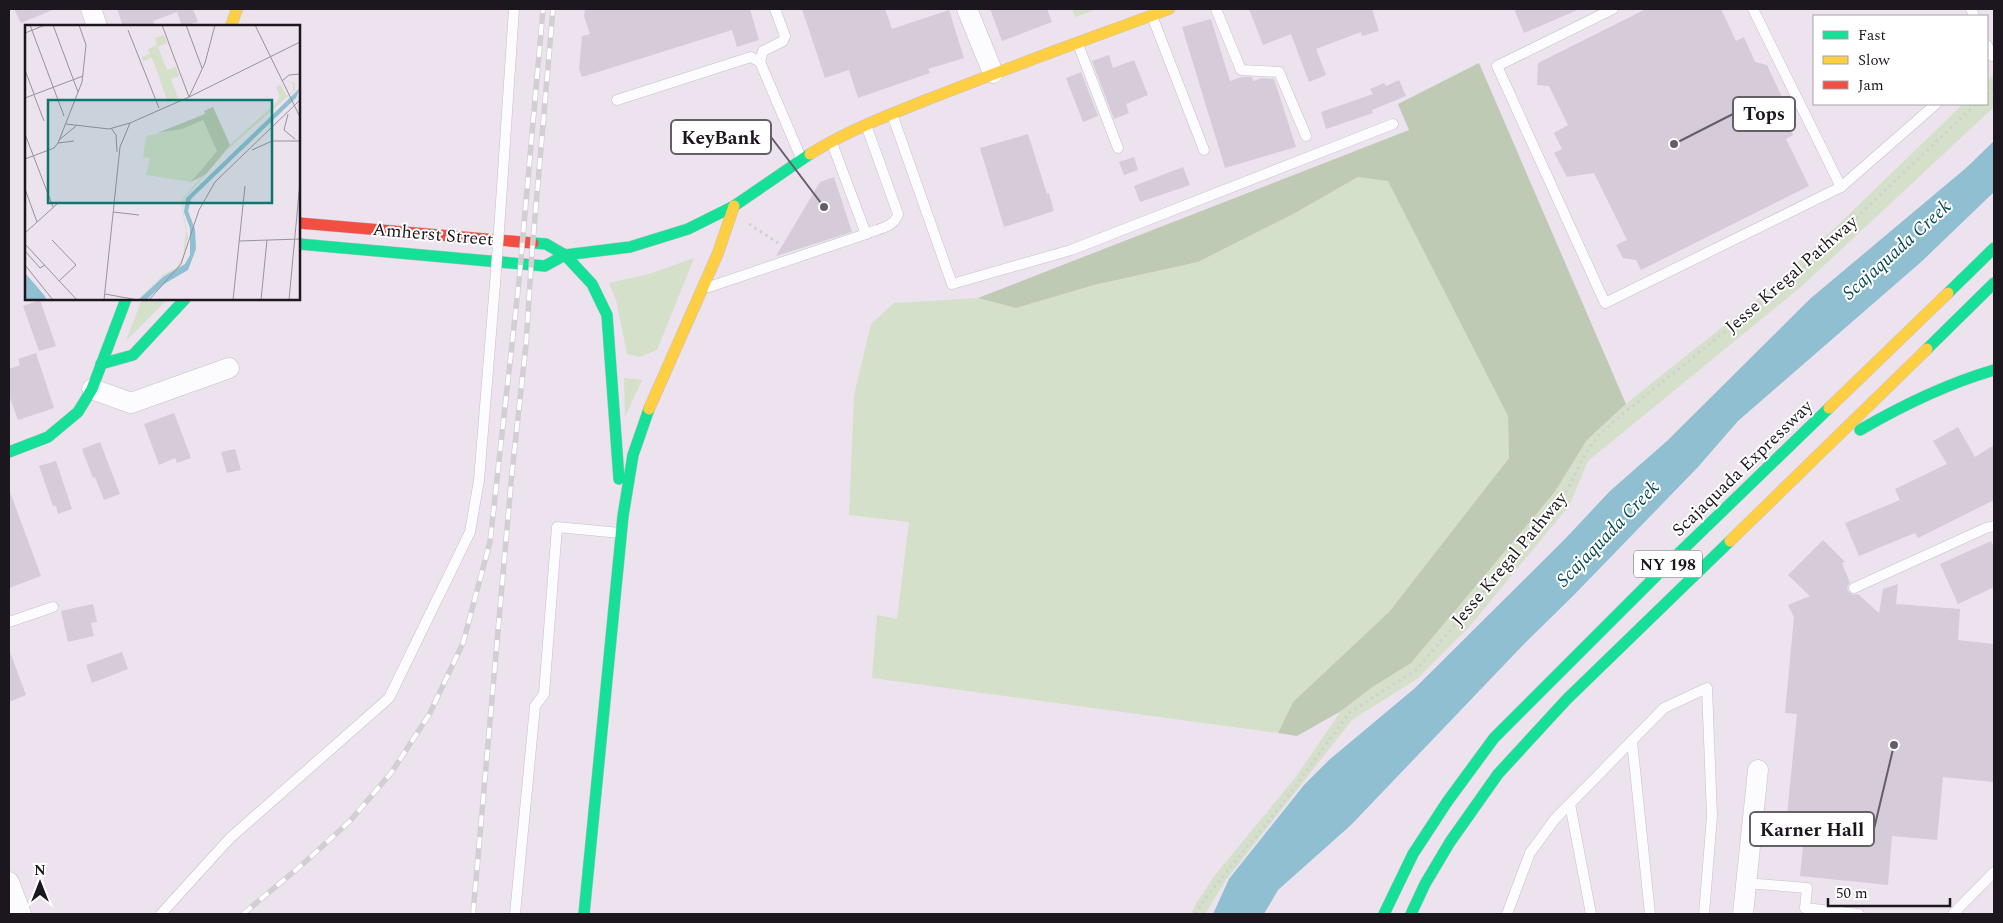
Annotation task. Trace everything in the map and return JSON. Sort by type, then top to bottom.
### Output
[{"type":"main road","points":[[230,25],[237,9]]},
{"type":"main road","name":"Amherst Street","points":[[300,244],[545,266],[565,255],[630,248],[688,229],[734,206],[802,159],[831,141],[866,124],[993,73],[1169,9]]},
{"type":"main road","points":[[584,914],[622,516],[633,455],[644,420],[718,253],[734,206]]},
{"type":"main road","name":"Amherst Street","points":[[300,223],[546,244],[565,255]]},
{"type":"main road","name":"Scajaquada Expressway","points":[[1384,914],[1412,854],[1494,738],[1655,577],[1994,248]]},
{"type":"main road","points":[[565,255],[592,284],[607,315],[622,516]]},
{"type":"main road","name":"NY 198","points":[[1411,914],[1425,884],[1445,851],[1498,774],[1567,699],[1824,451],[1994,283]]},
{"type":"main road","points":[[9,452],[48,437],[78,412],[92,389],[126,300]]},
{"type":"main road","points":[[101,364],[133,355],[184,300]]},
{"type":"main road","points":[[1824,451],[1879,418],[1913,401],[1946,386],[1994,370]]},
{"type":"street","points":[[91,9],[97,25]]},
{"type":"street","points":[[967,9],[993,73]]},
{"type":"street","points":[[92,389],[131,403],[229,368]]},
{"type":"street","points":[[1743,914],[1758,770]]},
{"type":"street","points":[[9,882],[21,914]]},
{"type":"lane","points":[[161,914],[230,838],[389,698],[470,532],[479,480],[514,9]]},
{"type":"lane","points":[[760,62],[763,51],[784,41],[785,36],[775,9]]},
{"type":"lane","points":[[1216,9],[1241,70],[1279,72],[1306,136]]},
{"type":"lane","points":[[1613,9],[1497,66],[1605,303],[1841,187],[1935,105]]},
{"type":"lane","points":[[1753,9],[1841,187]]},
{"type":"lane","points":[[1152,15],[1204,150]]},
{"type":"lane","points":[[1078,43],[1118,148]]},
{"type":"lane","points":[[617,100],[751,57],[760,62],[802,159]]},
{"type":"lane","points":[[891,113],[952,284],[1071,250],[1393,124]]},
{"type":"lane","points":[[703,288],[866,234],[892,224],[896,220],[898,214],[866,124]]},
{"type":"lane","points":[[831,141],[866,234]]},
{"type":"lane","points":[[1854,588],[1994,526]]},
{"type":"lane","points":[[515,914],[535,706],[544,694],[557,527],[621,533]]},
{"type":"lane","points":[[9,622],[53,607]]},
{"type":"lane","points":[[1510,912],[1530,853],[1555,819],[1664,708],[1707,688],[1712,816],[1704,914]]},
{"type":"lane","points":[[1632,741],[1650,914]]},
{"type":"lane","points":[[1570,804],[1591,914]]},
{"type":"lane","points":[[1953,914],[1994,872]]},
{"type":"lane","points":[[1746,883],[1807,888],[1804,911],[1859,914]]},
{"type":"path","name":"Jesse Kregal Pathway","points":[[1196,914],[1206,897],[1280,807],[1350,712],[1416,670],[1514,556],[1566,493],[1584,454],[1599,435],[1798,273],[1975,105]]},
{"type":"path","points":[[749,224],[778,243]]},
{"type":"green space","points":[[1072,9],[1098,9],[1075,17]]},
{"type":"green space","points":[[1479,63],[1626,404],[1587,440],[1554,493],[1411,663],[1371,688],[1341,711],[1297,736],[1278,733],[1293,702],[1389,612],[1509,458],[1508,416],[1388,181],[1358,177],[1295,213],[1198,262],[1094,285],[1016,308],[978,298],[1409,130],[1398,104]]},
{"type":"green space","points":[[1994,74],[1994,107],[1802,286],[1588,461],[1569,506],[1470,626],[1417,679],[1352,720],[1226,880],[1205,914],[1191,914],[1215,875],[1295,778],[1341,711],[1371,688],[1411,663],[1554,493],[1587,440],[1633,398],[1765,293],[1962,105],[1988,105],[1988,80]]},
{"type":"green space","points":[[1358,177],[1388,180],[1508,416],[1509,458],[1389,612],[1293,702],[1278,733],[872,678],[877,615],[897,619],[909,522],[849,515],[854,395],[871,324],[894,303],[978,298],[1016,308],[1094,285],[1198,262],[1295,213]]},
{"type":"green space","points":[[694,258],[657,350],[640,357],[627,354],[616,300],[609,283],[649,274]]},
{"type":"green space","points":[[142,300],[167,300],[126,341]]},
{"type":"green space","points":[[624,378],[642,380],[625,417]]},
{"type":"water","name":"Scajaquada Creek","points":[[1994,141],[1994,192],[1921,262],[1738,421],[1698,467],[1525,643],[1351,825],[1278,890],[1264,914],[1213,914],[1229,879],[1304,785],[1329,760],[1415,688],[1564,540],[1610,491],[1667,441],[1811,298],[1966,168]]},
{"type":"building","points":[[14,9],[55,9],[21,23]]},
{"type":"building","points":[[117,9],[193,9],[198,22],[182,25],[177,12],[153,21],[155,25],[123,25]]},
{"type":"building","points":[[585,9],[750,9],[759,40],[737,47],[732,30],[582,77],[579,69],[582,36],[590,34],[584,16]]},
{"type":"building","points":[[802,9],[885,9],[892,29],[949,10],[964,58],[928,69],[930,73],[858,98],[849,70],[825,78]]},
{"type":"building","points":[[990,9],[1047,9],[1052,22],[1002,41]]},
{"type":"building","points":[[1249,9],[1372,9],[1379,31],[1362,36],[1361,32],[1316,49],[1326,75],[1309,82],[1291,34],[1263,45]]},
{"type":"building","points":[[1514,9],[1580,9],[1524,33]]},
{"type":"building","points":[[1646,9],[1721,9],[1736,41],[1744,37],[1755,62],[1767,65],[1787,108],[1785,116],[1793,135],[1786,139],[1809,186],[1641,270],[1636,260],[1623,258],[1616,245],[1627,240],[1594,173],[1567,177],[1554,153],[1562,149],[1554,133],[1568,125],[1549,86],[1537,85],[1538,63]]},
{"type":"building","points":[[1211,19],[1230,81],[1242,77],[1252,77],[1253,81],[1262,78],[1274,79],[1296,147],[1225,168],[1182,27]]},
{"type":"building","points":[[1109,55],[1113,68],[1134,60],[1148,95],[1126,104],[1129,113],[1114,119],[1092,61]]},
{"type":"building","points":[[1081,72],[1098,116],[1083,122],[1066,78]]},
{"type":"building","points":[[1399,80],[1406,96],[1372,110],[1373,113],[1326,129],[1321,112],[1373,94],[1370,89],[1384,83],[1386,86]]},
{"type":"building","points":[[1028,134],[1054,211],[1004,227],[980,148]]},
{"type":"building","points":[[1134,157],[1138,170],[1124,175],[1119,162]]},
{"type":"building","points":[[1183,167],[1190,185],[1140,202],[1134,186]]},
{"type":"building","points":[[834,177],[852,232],[776,256],[820,182]]},
{"type":"building","points":[[40,300],[56,346],[39,351],[23,306]]},
{"type":"building","points":[[36,353],[54,408],[18,420],[9,395],[9,369],[20,365],[18,359]]},
{"type":"building","points":[[174,413],[191,458],[177,463],[175,458],[159,465],[144,424]]},
{"type":"building","points":[[1958,427],[1975,457],[1994,445],[1994,500],[1918,538],[1915,533],[1859,556],[1845,523],[1900,500],[1895,489],[1947,464],[1933,441]]},
{"type":"building","points":[[100,442],[120,494],[104,500],[82,449]]},
{"type":"building","points":[[235,449],[241,470],[227,473],[221,452]]},
{"type":"building","points":[[56,461],[72,509],[58,514],[56,506],[53,506],[39,466]]},
{"type":"building","points":[[9,492],[41,576],[9,588]]},
{"type":"building","points":[[1823,540],[1845,562],[1842,563],[1850,583],[1847,587],[1848,591],[1853,595],[1858,594],[1879,613],[1883,589],[1898,584],[1896,604],[1960,609],[1958,640],[1994,644],[1994,782],[1943,777],[1937,840],[1892,836],[1888,885],[1800,876],[1805,828],[1786,826],[1797,714],[1785,713],[1794,617],[1788,605],[1810,596],[1788,575]]},
{"type":"building","points":[[1991,541],[1994,548],[1994,587],[1958,604],[1940,564]]},
{"type":"building","points":[[93,604],[97,622],[91,623],[94,636],[68,642],[61,611]]},
{"type":"building","points":[[122,652],[128,669],[92,683],[86,665]]},
{"type":"building","points":[[9,653],[26,695],[9,702]]},
{"type":"railway","points":[[243,914],[304,863],[350,821],[391,773],[429,715],[463,643],[490,542],[519,281],[543,9]]},
{"type":"railway","points":[[473,914],[512,472],[526,345],[553,9]]},
{"type":"traffic: fast","points":[[300,244],[545,266],[565,255],[630,247],[688,229],[734,206],[810,154]]},
{"type":"traffic: fast","points":[[533,243],[546,244],[565,255],[592,284],[607,315],[619,479]]},
{"type":"traffic: fast","points":[[1948,293],[1994,248]]},
{"type":"traffic: fast","points":[[1927,349],[1994,283]]},
{"type":"traffic: fast","points":[[9,452],[48,437],[78,412],[92,389],[126,300]]},
{"type":"traffic: fast","points":[[101,364],[133,355],[184,300]]},
{"type":"traffic: fast","points":[[1860,430],[1925,396],[1994,370]]},
{"type":"traffic: fast","points":[[1384,914],[1413,854],[1447,802],[1494,738],[1676,556],[1829,408]]},
{"type":"traffic: fast","points":[[584,914],[623,516],[633,455],[649,409]]},
{"type":"traffic: fast","points":[[1411,914],[1425,884],[1450,842],[1498,774],[1567,699],[1730,541]]},
{"type":"traffic: slow","points":[[231,25],[237,9]]},
{"type":"traffic: slow","points":[[810,154],[855,130],[902,110],[1169,9]]},
{"type":"traffic: slow","points":[[649,409],[718,253],[734,206]]},
{"type":"traffic: slow","points":[[1829,408],[1948,293]]},
{"type":"traffic: slow","points":[[1730,541],[1927,349]]},
{"type":"traffic: jam","points":[[300,223],[533,243]]},
{"type":"place","name":"Tops","points":[[1674,144]]},
{"type":"place","name":"KeyBank","points":[[824,207]]},
{"type":"place","name":"Karner Hall","points":[[1894,745]]}]
